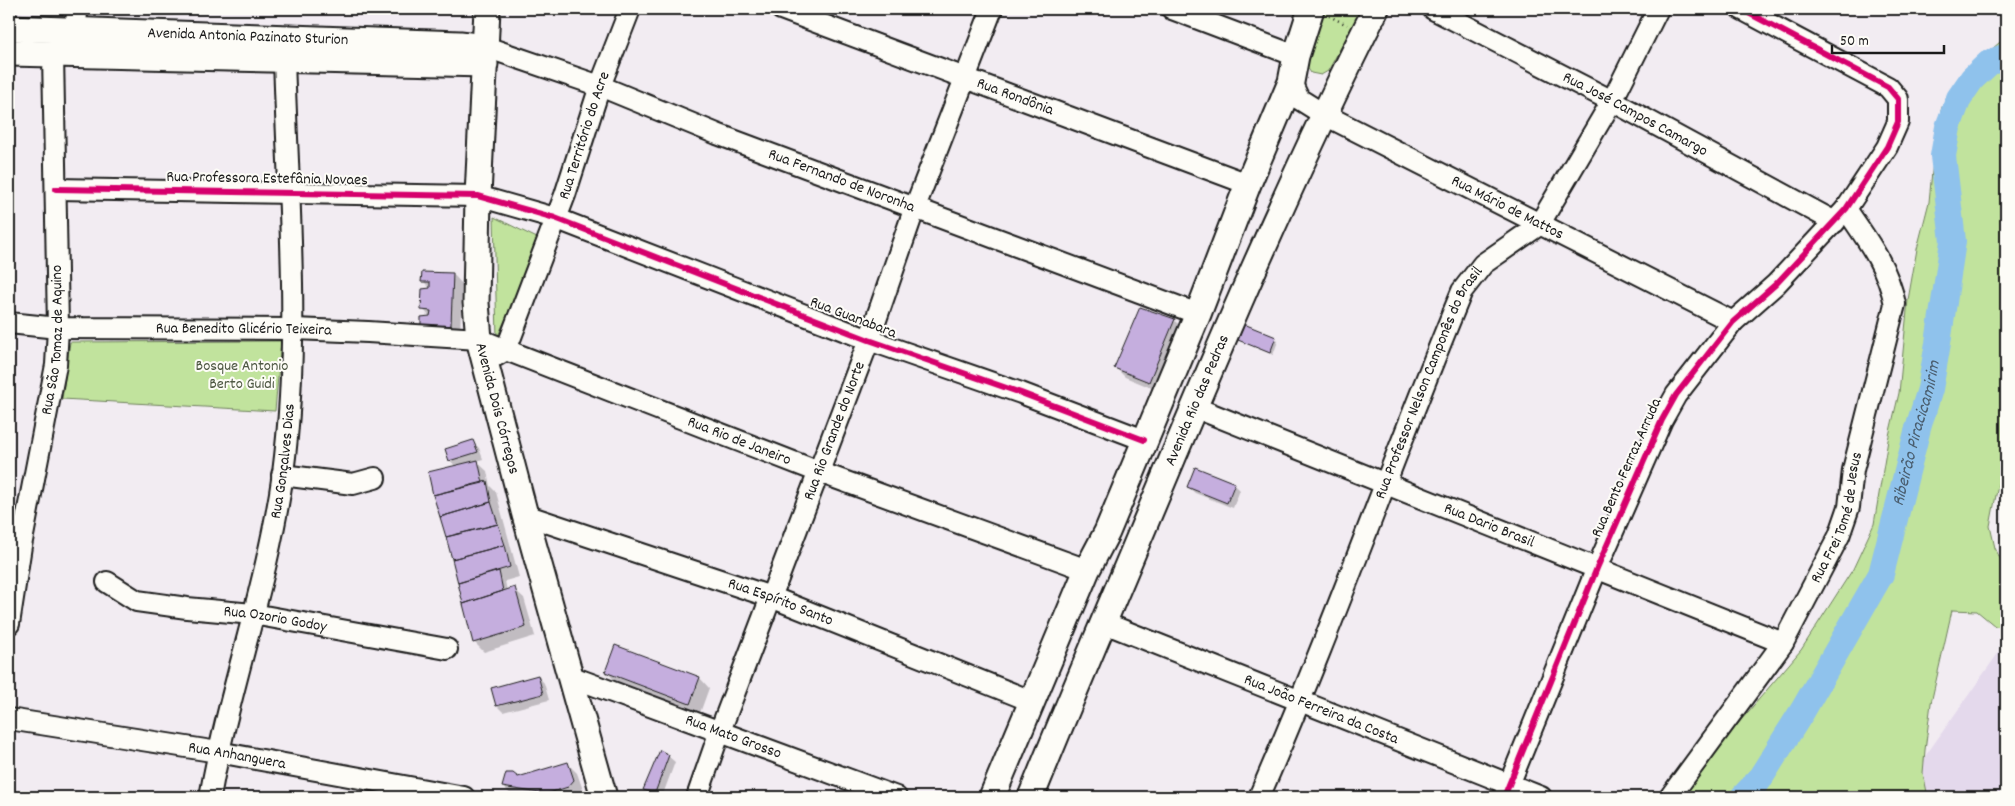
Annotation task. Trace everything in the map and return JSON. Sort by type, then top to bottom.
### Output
[{"type":"main road","name":"Avenida Dois Córregos","points":[[487,9],[478,196],[476,303],[490,350],[525,515],[572,677],[604,797]]},
{"type":"main road","name":"Avenida Rio das Pedras","points":[[1031,797],[1102,622],[1194,407],[1323,114],[1376,9]]},
{"type":"main road","name":"Avenida Rio das Pedras","points":[[992,797],[1087,570],[1107,532],[1198,314],[1248,184],[1291,82],[1296,56],[1317,11]]},
{"type":"main road","name":"Avenida Antonia Pazinato Sturion","points":[[20,29],[76,19],[460,44],[486,55]]},
{"type":"main road","points":[[20,29],[53,54],[76,19]]},
{"type":"main road","name":"Avenida Antonia Pazinato Sturion","points":[[9,53],[284,58],[486,55]]},
{"type":"main road","points":[[1087,570],[1099,566],[1108,570],[1110,576],[1102,622]]},
{"type":"street","name":"Rua Território do Acre","points":[[490,350],[565,195],[600,86],[630,9]]},
{"type":"street","name":"Rua Rondônia","points":[[781,9],[1248,184]]},
{"type":"street","name":"Rua Rio Grande do Norte","points":[[697,797],[720,731],[869,340],[915,207],[992,9]]},
{"type":"street","points":[[1172,9],[1296,56]]},
{"type":"street","name":"Rua José Campos Camargo","points":[[1433,9],[1841,216]]},
{"type":"street","name":"Rua Professor Nelson Camponês do Brasil","points":[[1259,797],[1301,702],[1384,483],[1462,291],[1483,264],[1539,225],[1612,101],[1658,9]]},
{"type":"street","name":"Rua Bento Ferraz Arruda","points":[[1507,791],[1597,568],[1649,449],[1676,395],[1733,322],[1776,284],[1841,216],[1887,147],[1898,122],[1898,99],[1888,87],[1741,9]]},
{"type":"street","name":"Rua São Tomaz de Aquino","points":[[9,624],[21,546],[56,365],[58,328],[53,54]]},
{"type":"street","name":"Rua Fernando de Noronha","points":[[486,55],[600,86],[717,134],[1198,314]]},
{"type":"street","name":"Rua Gonçalves Dias","points":[[210,797],[218,752],[266,567],[282,475],[290,410],[294,329],[284,58]]},
{"type":"street","name":"Rua Mário de Mattos","points":[[1291,82],[1299,99],[1323,114],[1733,322]]},
{"type":"street","name":"Rua Professora Estefânia Novaes","points":[[56,189],[478,196],[555,218]]},
{"type":"street","name":"Rua Frei Tomé de Jesus","points":[[1670,797],[1783,642],[1839,536],[1849,507],[1853,470],[1895,304],[1890,280],[1870,243],[1841,216]]},
{"type":"street","name":"Rua Guanabara","points":[[555,218],[869,340],[1021,393],[1144,440]]},
{"type":"street","name":"Rua Benedito Glicério Teixeira","points":[[9,323],[58,328],[294,329],[490,350]]},
{"type":"street","name":"Rua Rio de Janeiro","points":[[490,350],[1087,570]]},
{"type":"street","name":"Rua Dario Brasil","points":[[1194,407],[1783,642]]},
{"type":"street","points":[[282,475],[353,484],[375,478]]},
{"type":"street","name":"Rua Espírito Santo","points":[[525,515],[771,597],[1031,701]]},
{"type":"street","name":"Rua Ozorio Godoy","points":[[107,582],[137,601],[253,614],[447,649]]},
{"type":"street","name":"Rua João Ferreira da Costa","points":[[1102,622],[1301,702],[1507,791],[1541,797]]},
{"type":"street","name":"Rua Mato Grosso","points":[[572,677],[896,797]]},
{"type":"street","name":"Rua Anhanguera","points":[[9,719],[218,752],[437,795],[464,797]]},
{"type":"path","points":[[1317,11],[1364,34]]},
{"type":"shaded area","points":[[2006,642],[2006,797],[1912,797],[1902,789]]},
{"type":"green space","points":[[1324,9],[1362,9],[1328,71],[1321,75],[1311,73],[1305,64],[1308,47]]},
{"type":"green space","points":[[2006,37],[2006,444],[1990,526],[1995,548],[2006,570],[2006,628],[1995,626],[1977,611],[1952,610],[1931,703],[1923,773],[1928,797],[1672,797],[1683,788],[1801,650],[1853,569],[1874,524],[1888,440],[1899,393],[1908,300],[1917,249],[1929,202],[1936,130],[1942,107],[1954,87],[1972,66]]},
{"type":"green space","points":[[494,217],[541,240],[497,338]]},
{"type":"green space","name":"Bosque Antonio Berto Guidi","points":[[281,341],[275,411],[62,399],[70,342]]},
{"type":"building","points":[[422,272],[453,273],[451,325],[439,330],[421,329],[421,317],[430,316],[431,311],[421,310],[422,289],[430,288],[430,282],[421,282]]},
{"type":"building","points":[[1140,307],[1175,319],[1149,382],[1114,368]]},
{"type":"building","points":[[1244,324],[1276,337],[1270,353],[1238,340]]},
{"type":"building","points":[[473,440],[478,452],[449,461],[445,449]]},
{"type":"building","points":[[478,460],[483,483],[433,495],[428,472]]},
{"type":"building","points":[[1195,467],[1235,483],[1227,503],[1187,487]]},
{"type":"building","points":[[487,481],[491,502],[440,517],[433,495]]},
{"type":"building","points":[[491,502],[498,524],[446,537],[440,517]]},
{"type":"building","points":[[498,524],[505,545],[452,559],[446,537]]},
{"type":"building","points":[[505,545],[510,567],[458,583],[452,559]]},
{"type":"building","points":[[499,571],[503,591],[463,604],[458,583]]},
{"type":"building","points":[[515,587],[526,627],[473,643],[463,604]]},
{"type":"building","points":[[615,645],[700,677],[690,704],[605,672]]},
{"type":"building","points":[[538,675],[543,694],[496,706],[491,688]]},
{"type":"building","points":[[660,750],[669,755],[655,793],[643,790]]},
{"type":"building","points":[[568,762],[574,780],[568,787],[546,794],[502,787],[506,773],[513,773],[518,777]]},
{"type":"waterway","name":"Ribeirão Piracicamirim","points":[[1743,797],[1759,780],[1803,710],[1881,574],[1918,428],[1930,389],[1938,343],[1953,241],[1943,156],[1948,127],[1959,98],[1972,79],[1989,63],[2006,56]]},
{"type":"cycle path","points":[[1504,797],[1597,568],[1662,420],[1676,395],[1733,322],[1776,284],[1846,209],[1887,147],[1898,122],[1898,99],[1888,87],[1741,9]]},
{"type":"cycle path","points":[[56,189],[478,196],[555,218],[869,340],[1021,393],[1144,440]]}]
